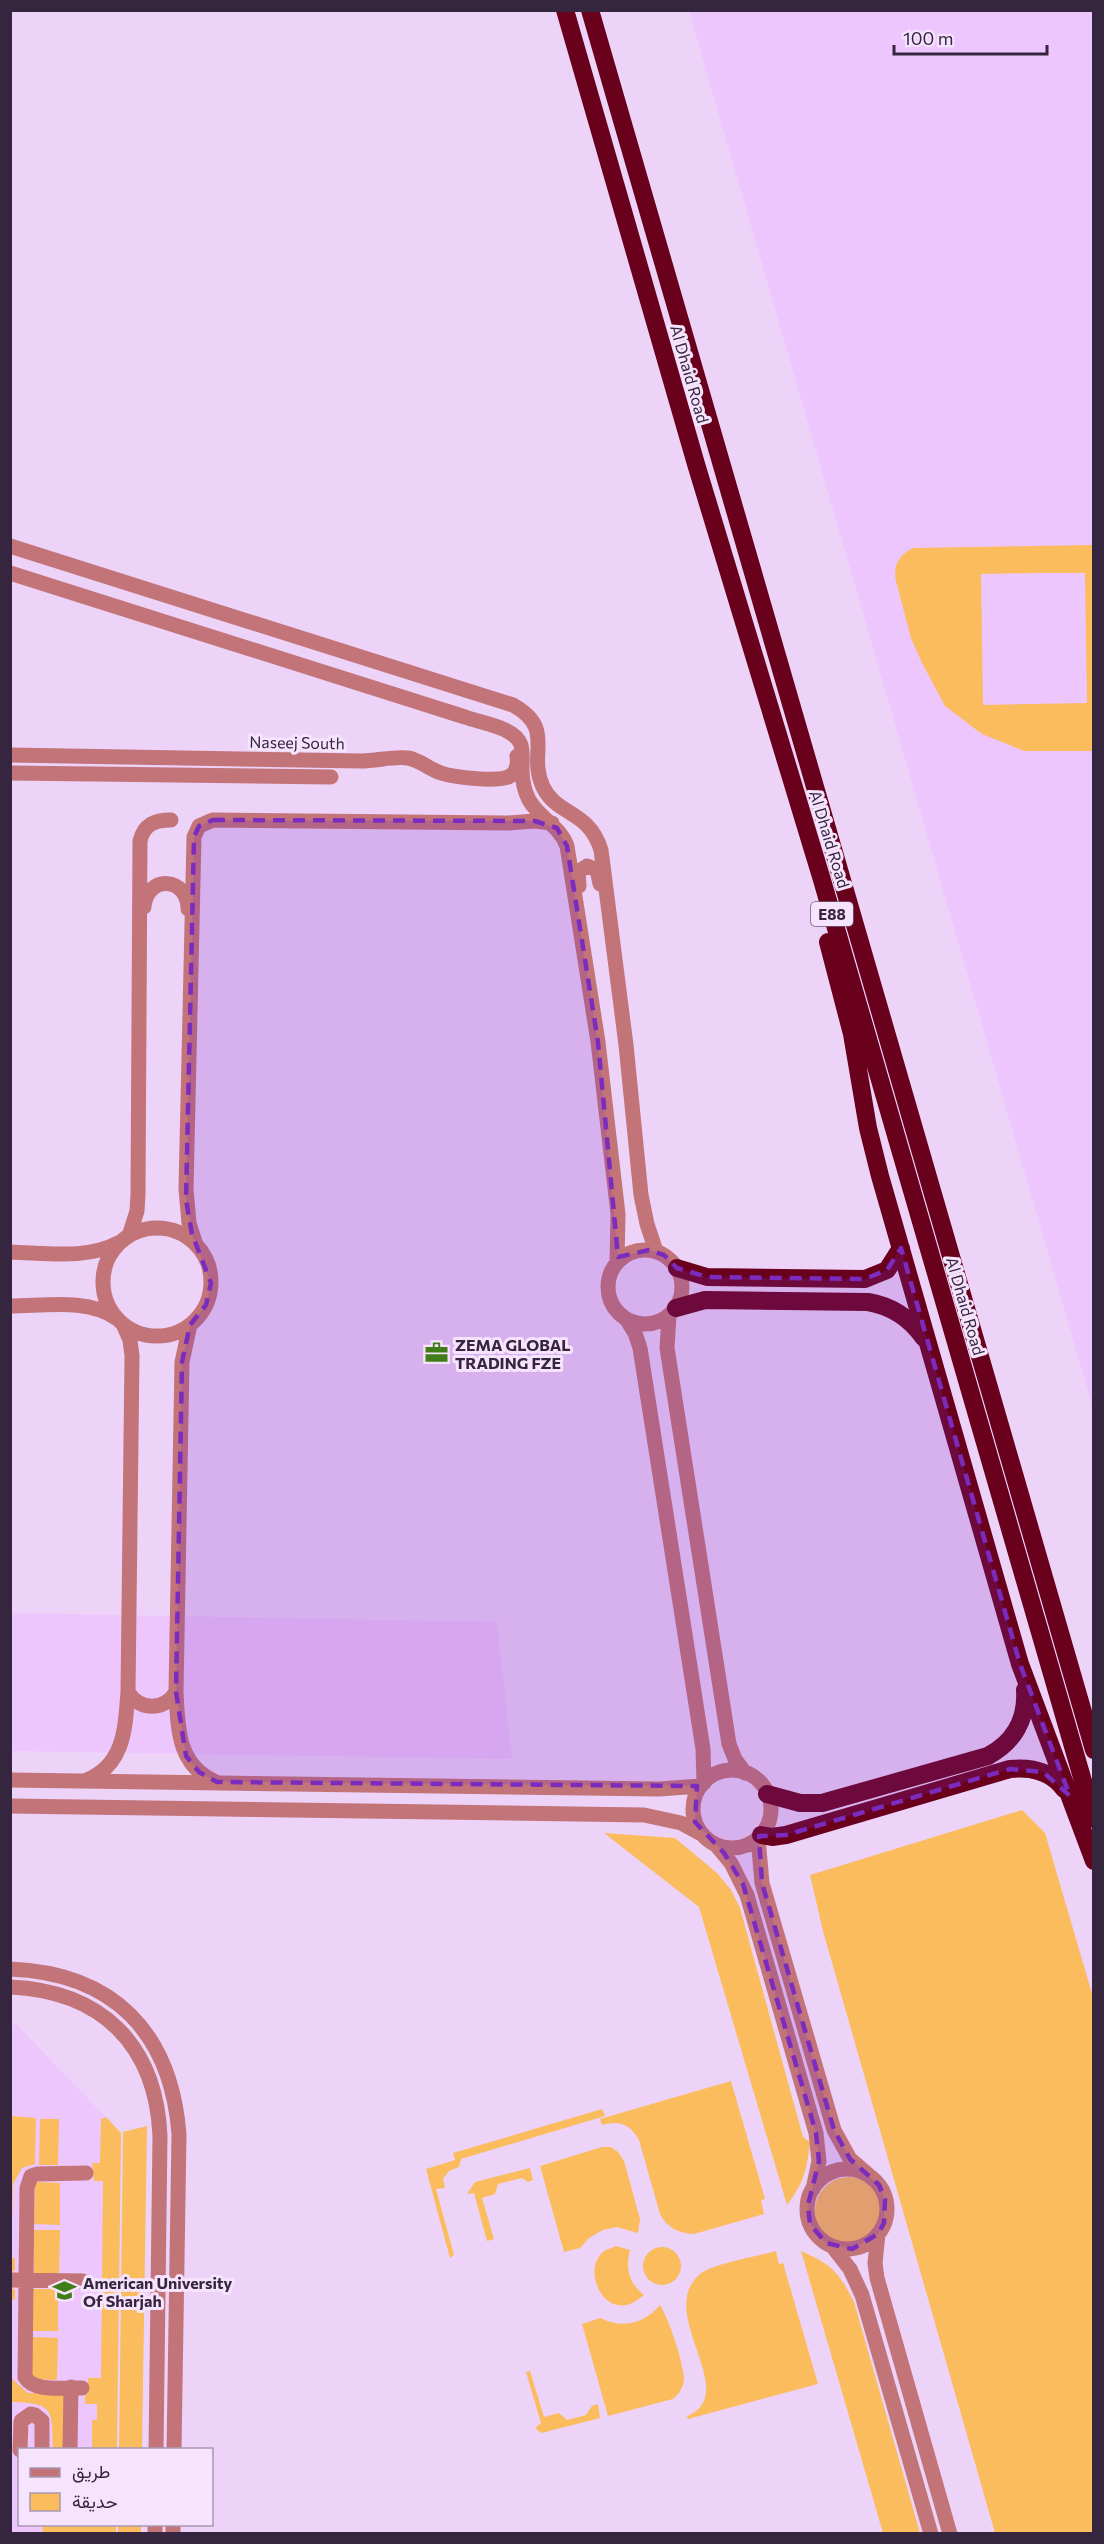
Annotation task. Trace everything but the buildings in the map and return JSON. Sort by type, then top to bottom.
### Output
[{"type":"highway","name":"Al Dhaid Road","points":[[565,10],[699,475],[822,880],[1094,1819]]},
{"type":"highway","name":"Al Dhaid Road","points":[[590,10],[1094,1750]]},
{"type":"highway","points":[[822,880],[817,898],[818,908],[852,1034],[874,1153],[1020,1664],[1094,1862]]},
{"type":"highway","points":[[677,1268],[707,1277],[865,1280],[887,1270],[901,1248]]},
{"type":"highway","points":[[672,1312],[705,1300],[868,1302],[898,1312],[914,1325],[927,1342]]},
{"type":"highway","points":[[768,1794],[800,1803],[822,1803],[988,1756],[1010,1741],[1023,1718],[1025,1691],[1020,1664]]},
{"type":"highway","points":[[1072,1677],[1094,1709]]},
{"type":"highway","points":[[760,1837],[779,1836],[1010,1769],[1021,1768],[1042,1772],[1061,1785],[1070,1797]]},
{"type":"street","points":[[10,546],[513,705],[526,713],[534,722],[540,779],[546,793],[556,803],[585,822],[599,844],[626,1045],[641,1195],[656,1251]]},
{"type":"street","points":[[10,573],[465,717],[511,733],[518,740],[522,750],[525,791],[537,810],[560,832],[567,846],[598,1042],[618,1214],[617,1262],[608,1280],[609,1296],[615,1310],[627,1320],[635,1333],[640,1348],[703,1749],[702,1784],[693,1807],[695,1822],[703,1835]]},
{"type":"street","points":[[465,717],[477,706],[475,693]]},
{"type":"street","name":"Naseej South","points":[[10,755],[361,761],[399,757],[418,761],[450,776],[507,778],[516,768],[517,749],[510,739],[488,725]]},
{"type":"street","points":[[10,773],[331,777]]},
{"type":"street","points":[[85,1781],[106,1769],[120,1750],[124,1739],[128,1692],[132,1356],[130,1340],[105,1298],[103,1280],[106,1262],[124,1239],[137,1211],[141,837],[151,824],[171,820]]},
{"type":"street","points":[[196,1245],[189,1223],[186,1200],[194,837],[199,826],[209,820],[496,823],[535,821],[553,824]]},
{"type":"street","points":[[577,911],[580,896],[578,875],[586,866],[598,872],[602,896],[608,909]]},
{"type":"street","points":[[139,931],[146,896],[157,885],[167,884],[181,889],[187,898],[188,923],[192,935]]},
{"type":"street","points":[[10,1252],[87,1253],[104,1250],[148,1228],[169,1229],[188,1238],[196,1245],[206,1260],[211,1283],[206,1305],[190,1325],[172,1334],[152,1336],[141,1334],[103,1310],[86,1306],[10,1306]]},
{"type":"street","points":[[617,1262],[635,1251],[656,1251],[672,1261],[682,1284],[680,1300],[672,1312],[653,1324],[627,1320]]},
{"type":"street","points":[[672,1312],[667,1348],[729,1744],[735,1759],[745,1773],[758,1781],[768,1794],[771,1812],[768,1825],[760,1837],[751,1844],[734,1848],[716,1845]]},
{"type":"street","points":[[190,1325],[182,1362],[176,1692],[179,1736],[186,1756],[199,1772],[217,1782]]},
{"type":"street","points":[[128,1692],[136,1702],[149,1707],[162,1705],[176,1692]]},
{"type":"street","points":[[10,1780],[658,1789],[702,1784],[723,1772],[745,1773]]},
{"type":"street","points":[[10,1806],[644,1815],[681,1823],[716,1845],[738,1873],[747,1895],[813,2122],[819,2161],[808,2205],[810,2224],[818,2236],[832,2246],[850,2269],[862,2295],[931,2534]]},
{"type":"street","points":[[760,1837],[762,1882],[834,2130],[850,2159],[873,2179],[883,2192],[887,2211],[878,2234],[875,2263],[877,2278],[950,2534]]},
{"type":"street","points":[[10,1969],[39,1970],[68,1977],[103,1994],[119,2005],[140,2025],[157,2049],[169,2076],[177,2104],[179,2134],[174,2448]]},
{"type":"street","points":[[10,1987],[34,1988],[57,1993],[79,2001],[99,2013],[118,2028],[133,2047],[146,2067],[154,2089],[159,2112],[160,2136],[156,2448]]},
{"type":"street","points":[[813,2189],[820,2180],[841,2170],[864,2173],[873,2179]]},
{"type":"street","points":[[70,2448],[76,2388],[37,2387],[27,2382],[18,2280],[28,2181],[31,2176],[43,2173],[86,2173]]},
{"type":"street","points":[[832,2246],[842,2249],[862,2246],[878,2234]]},
{"type":"street","points":[[18,2280],[83,2281]]},
{"type":"street","points":[[20,2448],[17,2417],[31,2414],[42,2421],[42,2448]]},
{"type":"highlighted area","points":[[213,820],[535,821],[557,828],[567,846],[598,1042],[618,1257],[649,1250],[664,1255],[677,1268],[707,1277],[865,1279],[887,1270],[901,1248],[1020,1664],[1070,1796],[1043,1772],[1010,1769],[786,1835],[759,1836],[762,1883],[834,2130],[850,2159],[879,2185],[885,2199],[884,2223],[878,2234],[852,2249],[826,2243],[810,2224],[808,2205],[819,2161],[816,2133],[743,1884],[724,1853],[695,1822],[697,1786],[217,1782],[199,1772],[186,1756],[176,1692],[182,1362],[190,1325],[206,1305],[211,1283],[192,1234],[186,1200],[194,837],[199,826]]},
{"type":"shaded area","points":[[689,11],[1093,11],[1093,1409],[749,219]]},
{"type":"shaded area","points":[[11,1613],[497,1622],[512,1759],[11,1751]]},
{"type":"shaded area","name":"American University Of Sharjah","points":[[11,2025],[17,2025],[121,2133],[117,2448],[18,2448],[18,2526],[116,2526],[116,2533],[11,2534]]},
{"type":"green space","points":[[1093,545],[1093,751],[1024,751],[982,734],[945,706],[911,638],[896,581],[895,570],[898,561],[913,548]],"holes":[[[1085,573],[1087,703],[983,705],[981,574]]]},
{"type":"green space","points":[[1022,1810],[1045,1833],[1093,1997],[1093,2533],[995,2533],[823,1931],[810,1875]]},
{"type":"green space","points":[[604,1833],[675,1838],[717,1873],[731,1890],[740,1908],[803,2137],[810,2142],[804,2175],[787,2205],[699,1907]]},
{"type":"green space","points":[[731,2081],[765,2199],[761,2200],[764,2214],[694,2234],[678,2231],[666,2223],[660,2214],[636,2135],[628,2127],[619,2123],[602,2125],[600,2119]]},
{"type":"green space","points":[[602,2109],[605,2116],[461,2159],[459,2167],[449,2171],[443,2179],[445,2188],[436,2189],[454,2255],[450,2258],[426,2169],[455,2160],[453,2153]]},
{"type":"green space","points":[[11,2116],[36,2118],[35,2164],[22,2168],[13,2184],[11,2258],[15,2258],[15,2271],[10,2271]]},
{"type":"green space","points":[[106,2117],[121,2133],[117,2448],[92,2448],[92,2420],[97,2420],[97,2404],[85,2404],[85,2394],[88,2394],[88,2378],[101,2378],[103,2181],[94,2181],[92,2163],[100,2163],[101,2119]]},
{"type":"green space","points":[[40,2119],[59,2119],[58,2165],[39,2165]]},
{"type":"green space","points":[[147,2126],[142,2448],[119,2448],[123,2132]]},
{"type":"green space","points":[[602,2147],[611,2147],[624,2161],[640,2219],[638,2233],[617,2227],[603,2230],[589,2238],[580,2248],[564,2252],[540,2166]]},
{"type":"green space","points":[[530,2168],[533,2180],[528,2182],[522,2178],[498,2184],[495,2194],[482,2198],[494,2239],[487,2241],[474,2193],[467,2194],[475,2182]]},
{"type":"green space","points":[[849,2177],[862,2180],[873,2187],[880,2198],[883,2211],[880,2224],[873,2235],[862,2242],[849,2245],[836,2242],[825,2235],[818,2224],[815,2211],[818,2198],[825,2187],[836,2180]]},
{"type":"green space","points":[[35,2182],[60,2183],[60,2225],[34,2224]]},
{"type":"green space","points":[[34,2230],[60,2230],[59,2274],[34,2273]]},
{"type":"green space","points":[[616,2246],[630,2250],[628,2269],[635,2286],[644,2295],[631,2304],[619,2305],[609,2301],[601,2293],[596,2283],[594,2272],[597,2261],[604,2251]]},
{"type":"green space","points":[[662,2247],[676,2252],[681,2266],[676,2280],[662,2285],[648,2280],[643,2266],[648,2252]]},
{"type":"green space","points":[[776,2251],[779,2264],[783,2263],[818,2384],[688,2419],[687,2416],[702,2405],[706,2390],[704,2371],[690,2330],[686,2309],[689,2290],[700,2274],[706,2270]]},
{"type":"green space","points":[[801,2251],[820,2260],[833,2270],[844,2283],[854,2302],[920,2533],[883,2533]]},
{"type":"green space","points":[[10,2289],[15,2289],[15,2299],[12,2300],[11,2378],[28,2393],[64,2394],[63,2448],[53,2448],[51,2417],[48,2411],[36,2404],[11,2402]]},
{"type":"green space","points":[[33,2289],[58,2289],[58,2331],[32,2331]]},
{"type":"green space","points":[[660,2305],[681,2362],[684,2378],[682,2387],[673,2399],[608,2416],[582,2324],[600,2318],[617,2323],[633,2323],[647,2317]]},
{"type":"green space","points":[[32,2337],[58,2338],[57,2380],[31,2379]]},
{"type":"green space","points":[[530,2371],[544,2417],[559,2413],[567,2420],[586,2415],[592,2406],[598,2404],[600,2418],[542,2433],[537,2430],[536,2427],[541,2423],[526,2372]]},
{"type":"green space","points":[[42,2526],[116,2526],[116,2533],[43,2533]]},
{"type":"green space","points":[[118,2526],[141,2526],[141,2533],[118,2533]]},
{"type":"place","name":"ZEMA GLOBAL TRADING FZE","points":[[437,1353]]},
{"type":"place","name":"American University Of Sharjah","points":[[65,2291]]}]
